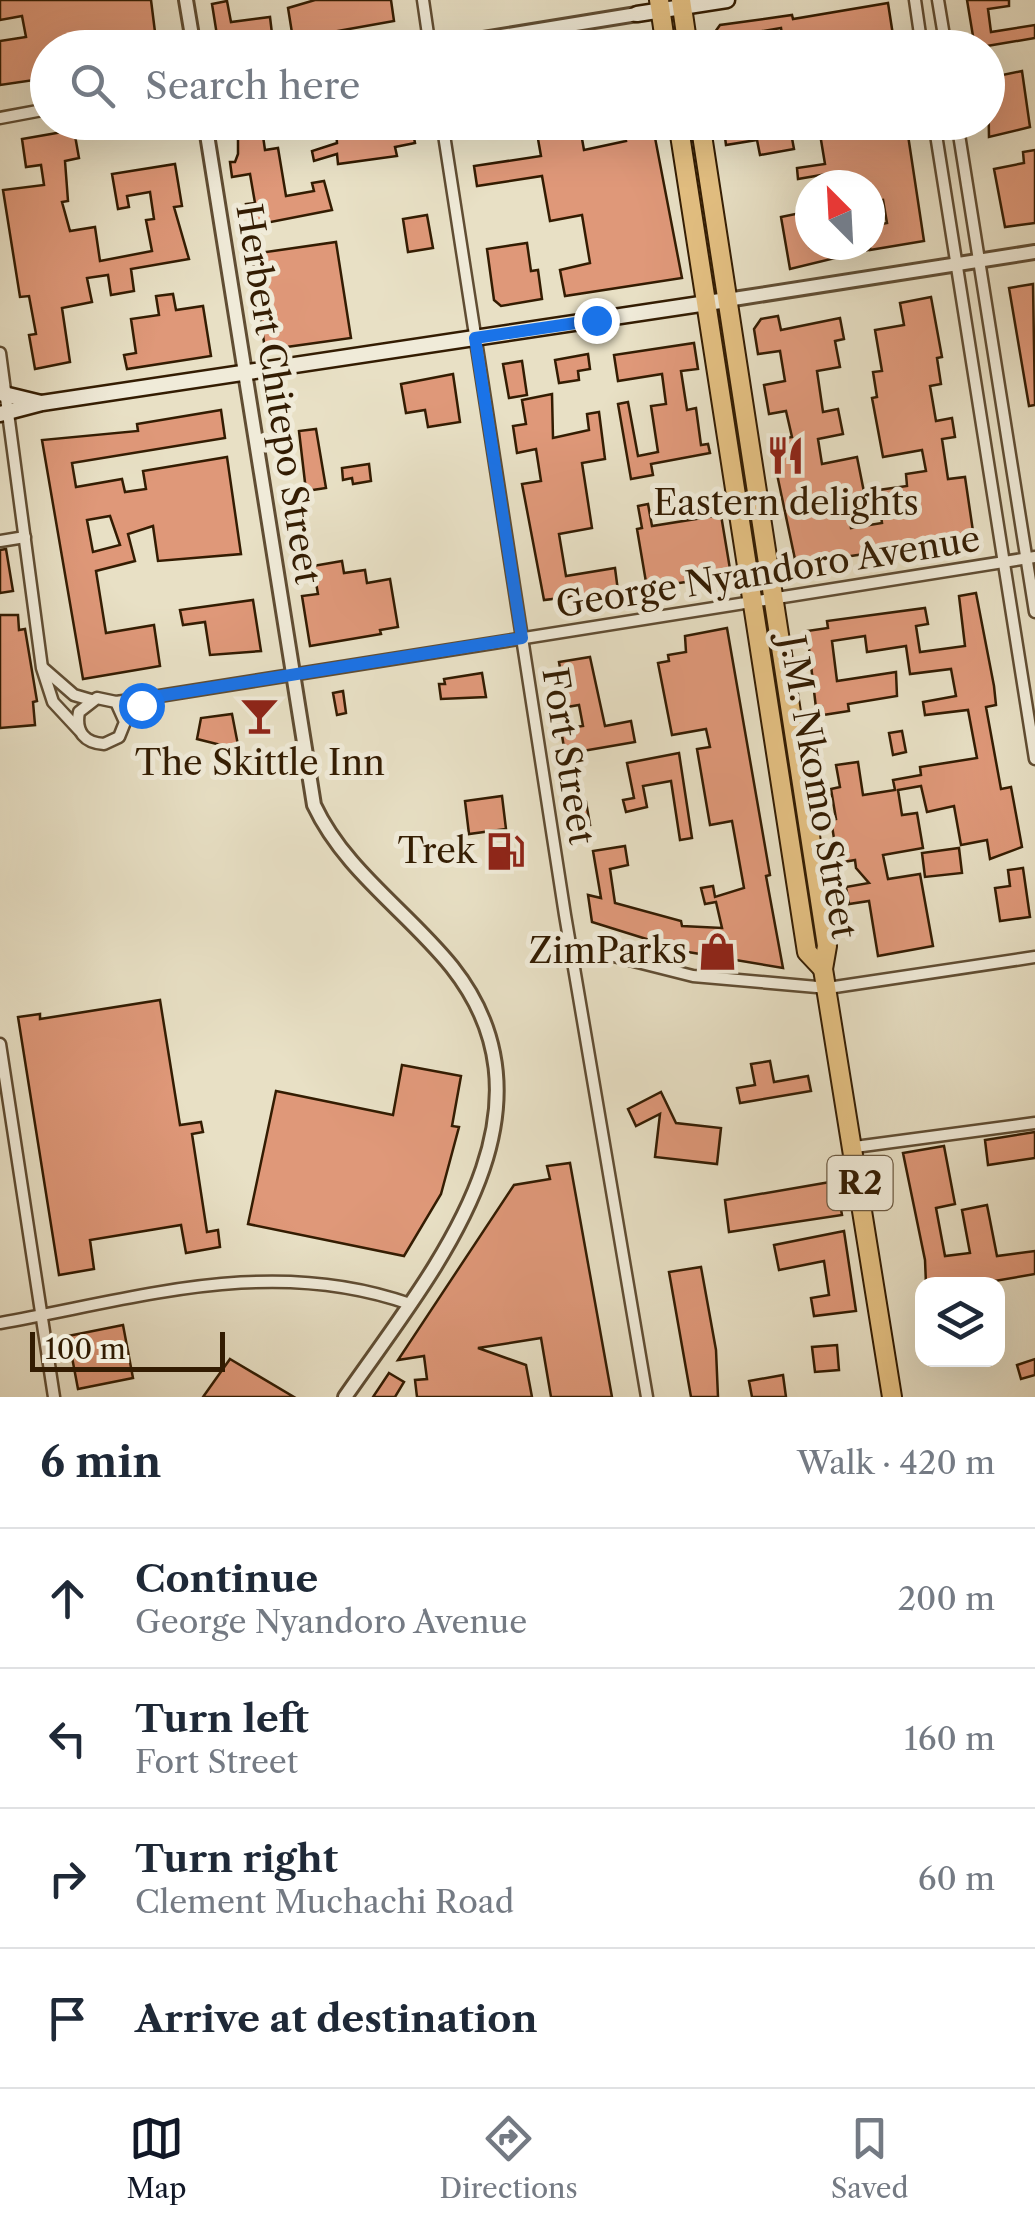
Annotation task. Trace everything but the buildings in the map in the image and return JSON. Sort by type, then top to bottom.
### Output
[{"type":"highway","points":[[682,4],[686,30]]},
{"type":"highway","points":[[660,5],[663,30]]},
{"type":"highway","name":"J.M. Nkomo Street","points":[[681,140],[808,952],[826,979]]},
{"type":"highway","name":"J.M. Nkomo Street","points":[[703,140],[828,946],[826,979]]},
{"type":"highway","name":"R2","points":[[826,979],[892,1397]]},
{"type":"main road","points":[[636,14],[660,5],[727,0]]},
{"type":"main road","points":[[5,413],[42,403],[728,300]]},
{"type":"main road","points":[[3,393],[42,403]]},
{"type":"street","points":[[186,0],[191,30]]},
{"type":"street","points":[[422,0],[426,30]]},
{"type":"street","points":[[915,0],[919,30]]},
{"type":"street","points":[[938,0],[943,30]]},
{"type":"street","points":[[536,30],[636,14]]},
{"type":"street","points":[[0,118],[30,112]]},
{"type":"street","name":"Herbert Chitepo Street","points":[[208,140],[308,780],[326,829],[341,851],[452,968],[480,1018],[497,1078],[499,1115],[490,1156],[456,1227],[410,1304],[345,1397]]},
{"type":"street","name":"Fort Street","points":[[445,140],[570,946],[647,1397]]},
{"type":"street","points":[[937,140],[1035,760]]},
{"type":"street","points":[[961,140],[1031,557],[1035,612]]},
{"type":"street","points":[[728,300],[1035,252]]},
{"type":"street","points":[[0,353],[42,668],[54,702],[85,738],[104,744],[119,737],[125,722],[153,697]]},
{"type":"street","points":[[0,540],[25,537]]},
{"type":"street","name":"George Nyandoro Avenue","points":[[116,702],[1031,557]]},
{"type":"street","points":[[42,668],[74,695],[116,702],[125,722]]},
{"type":"street","points":[[79,730],[79,712],[91,700]]},
{"type":"street","points":[[570,946],[694,976],[826,979],[1035,956]]},
{"type":"street","points":[[0,1044],[54,1397]]},
{"type":"street","points":[[855,1147],[1035,1123]]},
{"type":"street","points":[[0,1323],[230,1282],[283,1278],[352,1286],[410,1304]]},
{"type":"place","name":"Eastern delights","points":[[786,456]]},
{"type":"place","name":"The Skittle Inn","points":[[260,716]]},
{"type":"place","name":"Trek","points":[[506,851]]},
{"type":"place","name":"ZimParks","points":[[717,951]]},
{"type":"route","points":[[141,705],[153,697],[522,638],[475,338],[596,320]]}]
